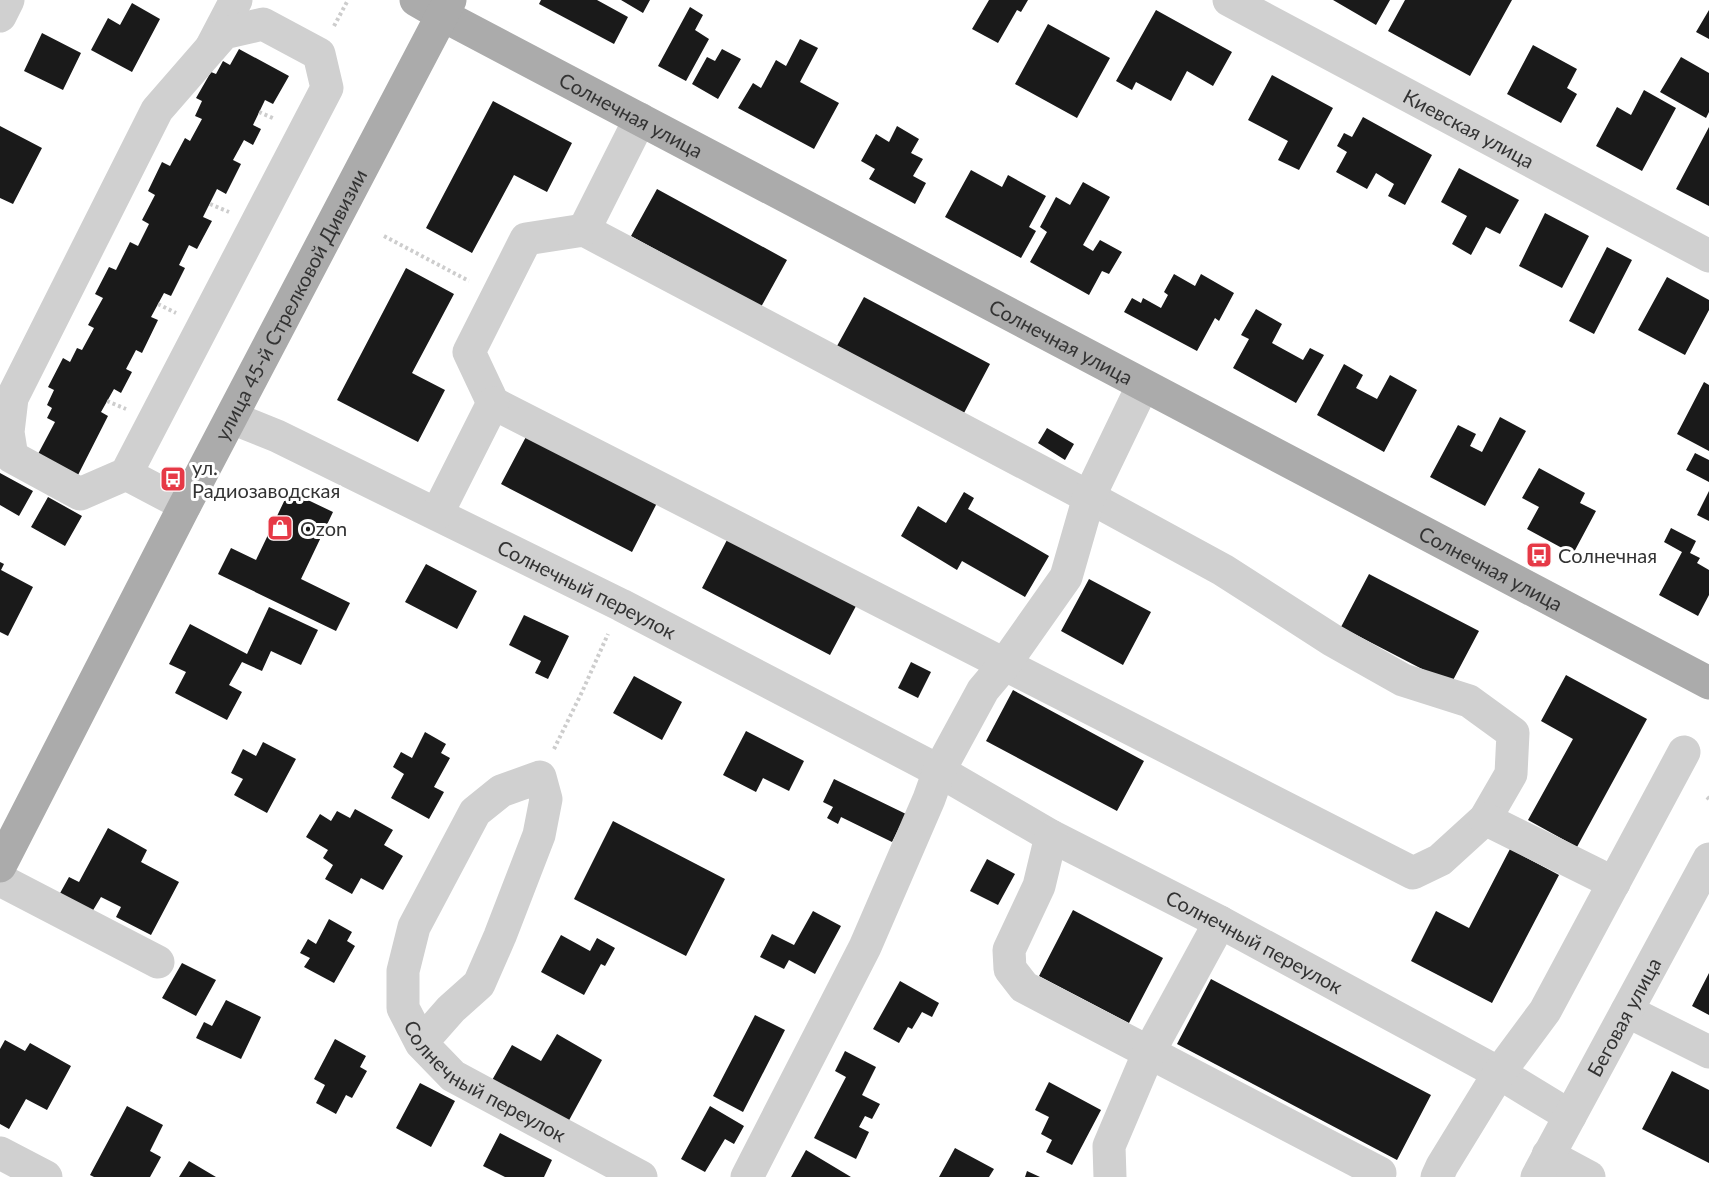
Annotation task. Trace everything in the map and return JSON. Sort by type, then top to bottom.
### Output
[{"type":"main road","name":"Солнечная улица","points":[[436,5],[640,119],[1709,683]]},
{"type":"main road","name":"улица 45-й Стрелковой Дивизии","points":[[0,866],[232,418],[436,5]]},
{"type":"street","points":[[0,16],[8,0]]},
{"type":"street","points":[[208,52],[236,0]]},
{"type":"street","name":"Киевская улица","points":[[1229,0],[1709,256]]},
{"type":"street","points":[[263,24],[319,54],[327,88],[126,474],[80,494],[12,457],[8,432],[12,398],[157,110],[224,33],[263,24]]},
{"type":"street","points":[[584,230],[640,119]]},
{"type":"street","points":[[584,230],[1223,570],[1332,640],[1403,680],[1468,701],[1513,733],[1511,774],[1485,819],[1440,860],[1413,873],[493,403],[469,352],[498,296],[526,239],[584,230]]},
{"type":"street","points":[[747,1177],[865,947],[939,771],[983,690],[1066,577],[1089,497],[1143,385]]},
{"type":"street","points":[[436,514],[493,403]]},
{"type":"street","name":"Солнечный переулок","points":[[232,418],[277,436],[621,605],[939,771],[1051,836],[1220,922],[1499,1073],[1570,1116]]},
{"type":"street","points":[[126,474],[185,505]]},
{"type":"street","points":[[1437,1177],[1499,1073],[1545,1011],[1684,752]]},
{"type":"street","points":[[421,1043],[451,1009],[479,984],[492,955],[539,836],[546,799],[540,777]]},
{"type":"street","name":"Солнечный переулок","points":[[540,777],[501,791],[475,812],[414,927],[403,971],[403,1008],[421,1043],[453,1076],[641,1177]]},
{"type":"street","points":[[1485,819],[1614,883]]},
{"type":"street","points":[[1051,836],[1038,886],[1009,950],[1010,969],[1024,987],[1380,1173]]},
{"type":"street","name":"Беговая улица","points":[[1543,1166],[1709,859]]},
{"type":"street","points":[[0,880],[158,962]]},
{"type":"street","points":[[1110,1177],[1109,1146],[1149,1052],[1220,922]]},
{"type":"street","points":[[1627,1011],[1709,1052]]},
{"type":"street","points":[[0,1153],[46,1177]]},
{"type":"street","points":[[1543,1166],[1588,1177]]},
{"type":"path","points":[[384,236],[498,296]]},
{"type":"path","points":[[540,777],[621,605]]},
{"type":"building","points":[[541,0],[597,0],[628,17],[614,44],[539,4]]},
{"type":"building","points":[[621,0],[650,0],[643,13]]},
{"type":"building","points":[[989,0],[1028,0],[1021,12],[1017,10],[998,43],[972,29]]},
{"type":"building","points":[[1333,0],[1390,0],[1376,25]]},
{"type":"building","points":[[1405,0],[1512,0],[1470,76],[1388,31]]},
{"type":"building","points":[[132,3],[160,19],[132,72],[91,50],[108,18],[120,25]]},
{"type":"building","points":[[690,7],[703,15],[695,30],[709,39],[686,81],[658,66]]},
{"type":"building","points":[[1156,10],[1232,52],[1213,86],[1187,71],[1171,101],[1136,82],[1132,90],[1116,81]]},
{"type":"building","points":[[1709,10],[1709,39],[1696,32]]},
{"type":"building","points":[[1048,24],[1110,58],[1077,118],[1015,84]]},
{"type":"building","points":[[42,33],[81,53],[63,90],[24,71]]},
{"type":"building","points":[[800,39],[818,48],[800,82],[839,103],[814,149],[738,108],[753,83],[761,88],[776,60],[786,66]]},
{"type":"building","points":[[1533,45],[1577,69],[1567,88],[1577,94],[1561,123],[1507,94]]},
{"type":"building","points":[[239,49],[289,76],[273,104],[265,100],[253,125],[261,129],[253,145],[244,140],[233,160],[241,164],[226,194],[217,189],[203,217],[212,221],[197,249],[189,245],[179,265],[185,268],[171,296],[164,293],[151,317],[158,320],[142,353],[136,350],[126,369],[132,372],[121,393],[114,389],[101,412],[108,416],[78,475],[38,454],[55,422],[47,418],[52,408],[47,405],[54,390],[48,387],[63,358],[70,362],[77,348],[82,350],[94,328],[88,325],[103,298],[95,294],[109,267],[116,270],[130,242],[138,246],[149,224],[142,220],[155,195],[148,191],[162,162],[170,166],[185,138],[190,141],[202,119],[195,116],[202,101],[196,98],[211,72],[216,74],[223,61],[230,65]]},
{"type":"building","points":[[722,49],[741,59],[718,99],[692,84],[707,57],[715,61]]},
{"type":"building","points":[[1681,57],[1709,73],[1709,112],[1706,118],[1660,92]]},
{"type":"building","points":[[1272,75],[1333,108],[1299,170],[1278,160],[1288,141],[1248,120]]},
{"type":"building","points":[[1644,90],[1676,108],[1642,171],[1596,146],[1617,107],[1631,115]]},
{"type":"building","points":[[493,101],[572,143],[547,192],[514,175],[472,253],[426,228]]},
{"type":"building","points":[[1363,117],[1432,155],[1405,205],[1388,196],[1394,184],[1376,173],[1367,189],[1336,172],[1347,152],[1337,146],[1344,133],[1352,137]]},
{"type":"building","points":[[0,126],[42,148],[13,204],[0,198]]},
{"type":"building","points":[[897,126],[919,139],[911,153],[923,159],[913,176],[926,183],[915,204],[869,179],[875,169],[861,161],[876,134],[889,142]]},
{"type":"building","points":[[1709,127],[1709,206],[1676,189]]},
{"type":"building","points":[[1459,168],[1519,200],[1500,234],[1486,227],[1471,255],[1452,244],[1467,216],[1441,202]]},
{"type":"building","points":[[971,170],[1002,187],[1008,175],[1046,196],[1029,227],[1036,231],[1021,258],[945,217]]},
{"type":"building","points":[[1083,182],[1110,197],[1083,245],[1093,251],[1100,240],[1122,252],[1109,274],[1102,271],[1089,295],[1030,262],[1047,232],[1040,227],[1056,197],[1070,205]]},
{"type":"building","points":[[657,189],[787,260],[761,307],[631,236]]},
{"type":"building","points":[[1545,213],[1589,236],[1562,288],[1519,266]]},
{"type":"building","points":[[1607,247],[1632,260],[1594,334],[1569,321]]},
{"type":"building","points":[[406,268],[454,294],[412,373],[445,390],[418,442],[337,400]]},
{"type":"building","points":[[1174,274],[1195,286],[1201,274],[1234,293],[1219,321],[1215,318],[1197,351],[1124,312],[1132,298],[1141,303],[1143,298],[1161,308],[1168,295],[1164,292]]},
{"type":"building","points":[[1667,277],[1709,300],[1709,310],[1685,355],[1638,330]]},
{"type":"building","points":[[864,297],[990,364],[964,413],[837,346]]},
{"type":"building","points":[[1256,309],[1282,324],[1272,343],[1303,360],[1310,348],[1324,355],[1296,403],[1233,368],[1249,339],[1241,335]]},
{"type":"building","points":[[1344,364],[1363,375],[1356,388],[1377,399],[1390,375],[1417,390],[1384,452],[1317,415]]},
{"type":"building","points":[[1704,382],[1709,385],[1709,451],[1677,434]]},
{"type":"building","points":[[1500,417],[1526,431],[1485,506],[1430,477],[1458,425],[1476,434],[1470,446],[1482,452]]},
{"type":"building","points":[[1047,428],[1074,444],[1065,460],[1038,443]]},
{"type":"building","points":[[528,433],[658,501],[632,552],[501,484]]},
{"type":"building","points":[[1695,453],[1709,460],[1709,482],[1686,470]]},
{"type":"building","points":[[1539,468],[1585,493],[1580,503],[1596,511],[1573,554],[1527,529],[1539,507],[1522,498]]},
{"type":"building","points":[[0,473],[33,491],[19,516],[0,505]]},
{"type":"building","points":[[289,491],[333,512],[301,579],[350,603],[336,631],[218,574],[231,548],[256,560]]},
{"type":"building","points":[[1709,491],[1709,521],[1697,515]]},
{"type":"building","points":[[964,492],[974,498],[968,509],[1049,556],[1025,597],[962,561],[957,570],[901,536],[918,506],[946,523]]},
{"type":"building","points":[[48,497],[82,516],[65,546],[31,527]]},
{"type":"building","points":[[1671,528],[1696,541],[1690,553],[1700,558],[1697,563],[1709,570],[1709,595],[1698,616],[1659,595],[1682,552],[1664,542]]},
{"type":"building","points":[[728,538],[856,606],[830,655],[702,588]]},
{"type":"building","points":[[0,562],[4,564],[1,570],[33,587],[8,636],[0,632]]},
{"type":"building","points":[[426,564],[477,591],[457,629],[405,602]]},
{"type":"building","points":[[1369,574],[1479,631],[1451,684],[1341,627]]},
{"type":"building","points":[[1089,579],[1151,612],[1123,665],[1061,631]]},
{"type":"building","points":[[269,607],[318,630],[301,665],[271,651],[262,671],[242,662],[229,685],[242,692],[227,720],[175,693],[186,672],[169,664],[190,624],[247,654]]},
{"type":"building","points":[[524,615],[569,636],[548,679],[535,673],[541,661],[509,645]]},
{"type":"building","points":[[911,662],[931,672],[918,698],[898,688]]},
{"type":"building","points":[[1566,675],[1647,719],[1577,847],[1528,820],[1573,739],[1541,721]]},
{"type":"building","points":[[634,676],[682,702],[662,740],[613,713]]},
{"type":"building","points":[[1013,690],[1144,761],[1117,811],[986,741]]},
{"type":"building","points":[[746,731],[804,761],[789,791],[763,778],[756,792],[723,775]]},
{"type":"building","points":[[425,732],[446,744],[441,753],[450,758],[434,787],[444,792],[429,819],[391,798],[404,774],[393,767],[401,752],[412,758]]},
{"type":"building","points":[[263,742],[296,759],[267,813],[234,795],[243,779],[231,773],[243,749],[256,756]]},
{"type":"building","points":[[834,779],[906,814],[892,842],[841,817],[838,824],[827,818],[833,807],[823,802]]},
{"type":"building","points":[[355,809],[393,830],[384,845],[403,856],[383,890],[361,878],[352,894],[325,879],[333,865],[323,858],[328,850],[306,837],[320,814],[331,821],[337,811],[350,818]]},
{"type":"building","points":[[613,821],[725,879],[686,956],[574,899]]},
{"type":"building","points":[[108,828],[147,850],[141,862],[179,882],[151,935],[116,917],[121,907],[101,897],[92,912],[59,895],[69,877],[79,882]]},
{"type":"building","points":[[1510,849],[1559,875],[1492,1003],[1411,961],[1436,911],[1469,928]]},
{"type":"building","points":[[987,859],[1015,874],[998,905],[970,891]]},
{"type":"building","points":[[1073,910],[1163,958],[1129,1023],[1039,976]]},
{"type":"building","points":[[813,911],[841,926],[815,974],[789,960],[784,969],[760,957],[772,934],[794,945]]},
{"type":"building","points":[[329,919],[352,932],[347,941],[355,946],[334,983],[304,967],[310,958],[300,953],[308,939],[316,944]]},
{"type":"building","points":[[561,935],[590,951],[597,938],[615,948],[605,966],[601,964],[584,995],[541,972]]},
{"type":"building","points":[[182,963],[216,980],[196,1016],[162,998]]},
{"type":"building","points":[[1709,973],[1709,1015],[1692,1006]]},
{"type":"building","points":[[1211,979],[1431,1095],[1397,1160],[1177,1044]]},
{"type":"building","points":[[900,981],[939,1003],[932,1017],[922,1012],[912,1029],[908,1027],[899,1043],[873,1029]]},
{"type":"building","points":[[226,1000],[261,1017],[241,1059],[196,1038],[204,1022],[212,1026]]},
{"type":"building","points":[[755,1015],[785,1030],[743,1112],[713,1096]]},
{"type":"building","points":[[557,1034],[602,1060],[567,1124],[491,1082],[512,1045],[541,1061]]},
{"type":"building","points":[[335,1039],[366,1056],[360,1067],[367,1071],[352,1098],[346,1095],[336,1114],[316,1103],[325,1085],[314,1079]]},
{"type":"building","points":[[5,1040],[25,1051],[30,1043],[71,1066],[47,1110],[26,1099],[9,1129],[0,1124],[0,1049]]},
{"type":"building","points":[[845,1051],[876,1067],[862,1095],[880,1104],[872,1119],[865,1116],[859,1127],[869,1132],[856,1159],[814,1138],[846,1077],[835,1071]]},
{"type":"building","points":[[1672,1071],[1709,1090],[1709,1163],[1642,1129]]},
{"type":"building","points":[[1049,1082],[1101,1110],[1072,1165],[1046,1152],[1052,1140],[1041,1134],[1049,1117],[1035,1110]]},
{"type":"building","points":[[420,1083],[455,1101],[431,1147],[396,1128]]},
{"type":"building","points":[[127,1106],[163,1125],[150,1151],[161,1157],[150,1177],[94,1177],[90,1175]]},
{"type":"building","points":[[710,1106],[744,1126],[734,1144],[725,1139],[705,1172],[681,1159]]},
{"type":"building","points":[[500,1133],[552,1160],[544,1177],[505,1177],[483,1166]]},
{"type":"building","points":[[955,1148],[994,1169],[989,1177],[939,1177]]},
{"type":"building","points":[[806,1150],[851,1177],[791,1177]]},
{"type":"building","points":[[189,1161],[216,1177],[179,1177]]},
{"type":"building","points":[[1027,1171],[1040,1177],[1025,1177]]},
{"type":"place","name":"ул. Радиозаводская","points":[[173,479]]},
{"type":"place","name":"Ozon","points":[[280,528]]},
{"type":"place","name":"Солнечная","points":[[1539,555]]}]
